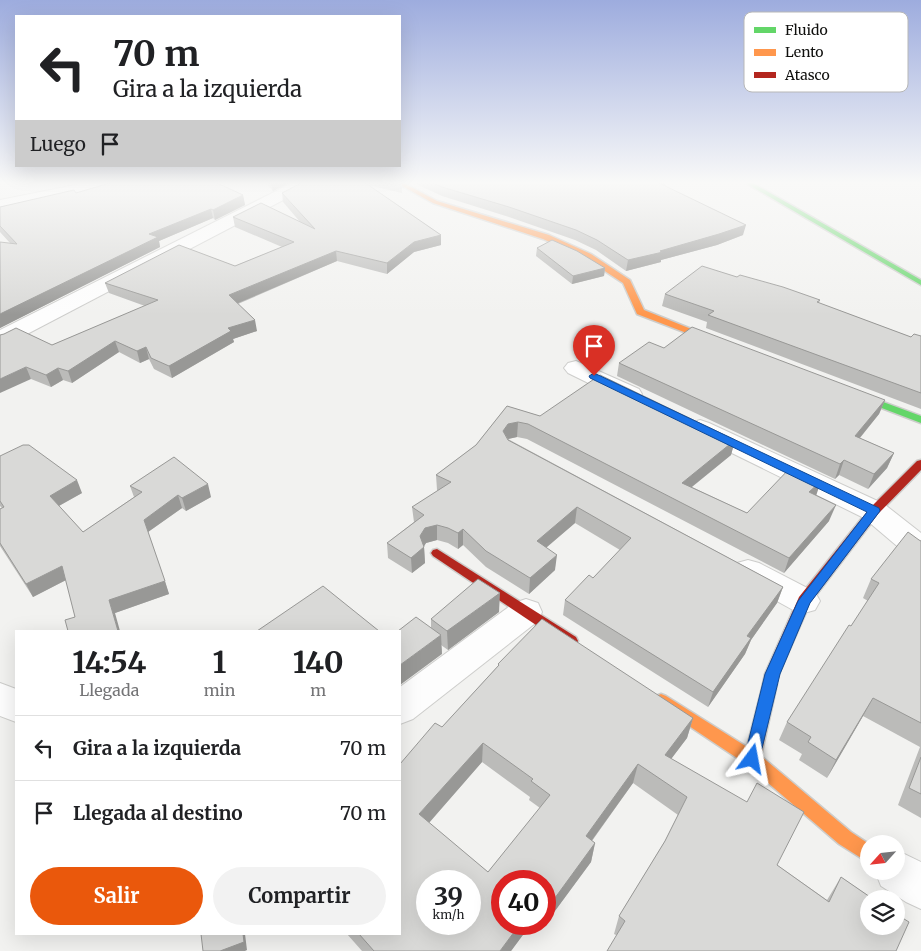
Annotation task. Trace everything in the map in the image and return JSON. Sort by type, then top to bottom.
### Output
[{"type":"street","points":[[0,339],[220,226]]},
{"type":"street","points":[[516,226],[544,235],[575,248],[598,261],[627,283],[632,292],[634,305],[640,312],[731,347]]},
{"type":"street","points":[[823,226],[921,283]]},
{"type":"street","points":[[576,368],[655,406]]},
{"type":"street","points":[[840,389],[921,420]]},
{"type":"street","points":[[681,418],[874,511],[921,550]]},
{"type":"street","points":[[752,759],[772,674],[804,601],[874,511],[921,463]]},
{"type":"street","points":[[437,553],[577,645]]},
{"type":"street","points":[[726,559],[804,601]]},
{"type":"street","points":[[401,707],[526,612]]},
{"type":"street","points":[[652,694],[752,759],[845,838],[860,848]]},
{"type":"street","points":[[0,698],[15,706]]},
{"type":"street","points":[[905,877],[921,887]]},
{"type":"building","points":[[0,226],[168,226],[149,234],[158,237],[0,314],[0,242],[17,244]]},
{"type":"building","points":[[256,226],[310,226],[315,229],[313,226],[428,226],[441,235],[414,242],[387,263],[336,251],[229,295],[255,320],[228,328],[231,331],[169,366],[151,358],[146,347],[137,351],[115,341],[68,371],[58,368],[46,375],[26,367],[0,379],[0,335],[16,328],[52,345],[158,300],[105,283],[179,245],[235,266],[294,242]]},
{"type":"building","points":[[565,226],[742,226],[660,251],[663,252],[628,260],[597,240]]},
{"type":"building","points":[[552,240],[577,251],[605,268],[573,276],[537,248]]},
{"type":"building","points":[[702,266],[737,277],[740,275],[783,287],[820,300],[817,302],[911,337],[914,334],[921,336],[921,393],[708,315],[714,311],[665,294]]},
{"type":"building","points":[[692,327],[885,400],[855,436],[894,453],[874,474],[844,460],[840,464],[619,363],[649,342],[664,348]]},
{"type":"building","points":[[600,375],[735,440],[682,483],[747,513],[791,467],[821,481],[809,492],[836,505],[789,558],[528,424],[518,422],[508,424],[503,431],[508,440],[783,587],[747,636],[751,638],[713,692],[565,600],[589,575],[593,578],[631,538],[577,507],[537,541],[557,555],[530,578],[486,551],[463,529],[458,533],[437,525],[425,528],[420,536],[424,547],[411,558],[387,543],[424,515],[412,507],[451,482],[436,475],[476,445],[507,406],[540,416]]},
{"type":"building","points":[[23,445],[29,445],[77,480],[50,496],[83,532],[142,492],[130,486],[174,457],[208,484],[182,498],[178,495],[144,520],[165,581],[109,600],[118,630],[68,630],[65,620],[75,617],[62,566],[26,584],[0,543],[0,509],[4,507],[0,501],[0,456]]},
{"type":"building","points":[[908,532],[921,541],[921,723],[873,698],[836,760],[808,742],[811,737],[787,722],[849,625],[851,626],[879,583],[871,579]]},
{"type":"building","points":[[478,579],[500,593],[447,631],[431,619]]},
{"type":"building","points":[[323,586],[378,630],[258,630]]},
{"type":"building","points":[[416,617],[441,635],[401,664],[401,630],[399,630]]},
{"type":"building","points":[[542,619],[693,718],[665,755],[747,802],[757,783],[804,812],[777,865],[829,902],[841,877],[860,890],[860,935],[903,935],[896,951],[607,951],[625,921],[619,916],[665,841],[687,797],[638,764],[586,836],[595,843],[556,897],[556,870],[491,870],[491,935],[512,935],[500,951],[374,951],[360,935],[401,935],[401,763],[435,723],[442,727],[498,664]],"holes":[[[483,743],[533,779],[531,781],[550,795],[488,872],[419,814]]]},
{"type":"building","points":[[921,757],[921,794],[909,788]]},
{"type":"building","points":[[905,920],[909,922],[905,931]]},
{"type":"building","points":[[201,935],[243,935],[244,942],[220,951],[203,951]]},
{"type":"traffic: fast","points":[[823,226],[921,283]]},
{"type":"traffic: fast","points":[[848,392],[921,420]]},
{"type":"traffic: slow","points":[[512,226],[546,237],[588,256],[627,282],[640,312],[721,343]]},
{"type":"traffic: slow","points":[[770,684],[752,759],[845,838],[860,848]]},
{"type":"traffic: slow","points":[[661,700],[752,759]]},
{"type":"traffic: jam","points":[[770,684],[772,674],[804,601],[874,511],[921,463]]},
{"type":"traffic: jam","points":[[437,553],[571,641]]},
{"type":"route","points":[[594,376],[874,511],[804,601],[772,674],[752,759]]}]
